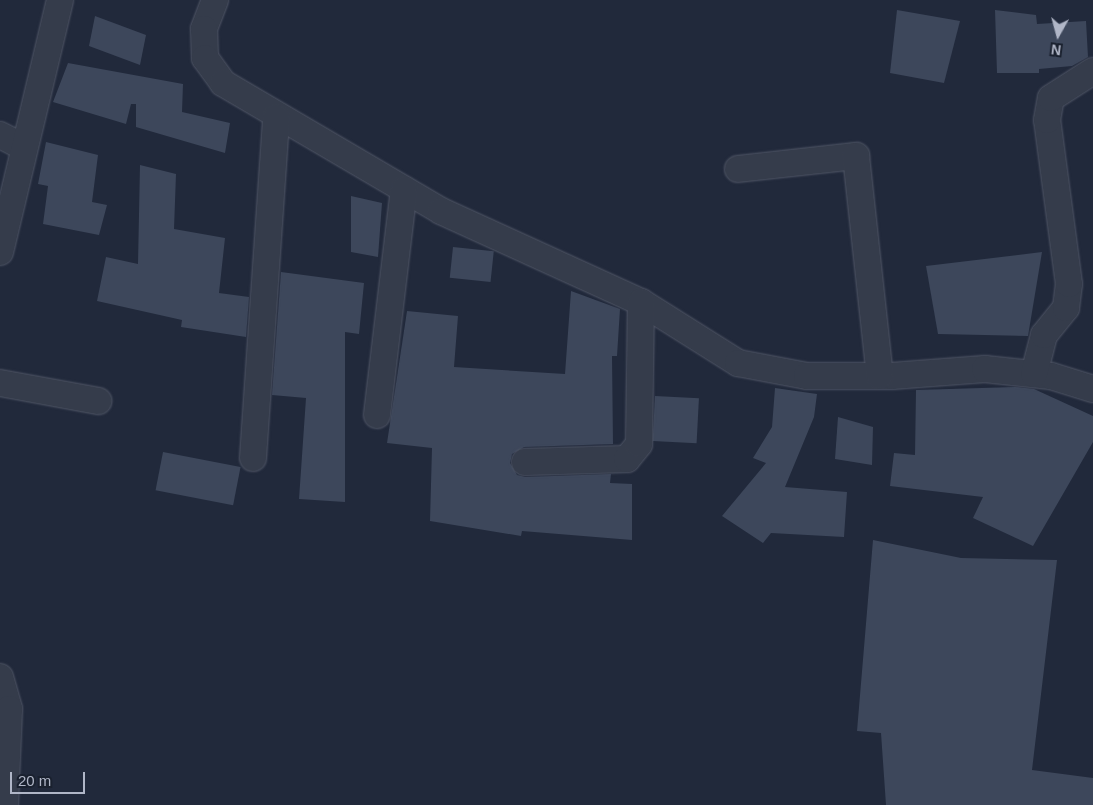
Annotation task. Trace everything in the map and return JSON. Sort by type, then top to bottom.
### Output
[{"type":"street","points":[[0,252],[60,0]]},
{"type":"street","points":[[215,0],[204,29],[206,58],[223,84],[276,118],[404,190],[641,302],[738,363],[807,376],[880,376],[985,369],[1034,374],[1093,389]]},
{"type":"street","points":[[1034,374],[1044,334],[1066,308],[1069,284],[1046,120],[1050,98],[1093,71]]},
{"type":"street","points":[[253,458],[276,118]]},
{"type":"street","points":[[0,135],[24,147]]},
{"type":"street","points":[[738,169],[856,156],[880,376]]},
{"type":"street","points":[[377,416],[404,190]]},
{"type":"street","points":[[525,462],[627,459],[639,444],[641,302]]},
{"type":"street","points":[[0,383],[98,400]]},
{"type":"street","points":[[0,677],[4,710],[4,795]]},
{"type":"building","points":[[897,10],[960,21],[944,83],[890,73]]},
{"type":"building","points":[[995,10],[1036,15],[1037,24],[1086,21],[1088,57],[1072,66],[1039,69],[1039,73],[997,73]]},
{"type":"building","points":[[95,16],[146,35],[140,65],[89,46]]},
{"type":"building","points":[[68,63],[183,84],[182,112],[230,123],[225,153],[136,127],[136,104],[131,104],[126,124],[53,102]]},
{"type":"building","points":[[46,142],[98,155],[92,202],[107,205],[99,235],[43,224],[48,186],[38,184]]},
{"type":"building","points":[[140,165],[176,174],[174,229],[225,238],[219,293],[249,297],[246,337],[181,327],[182,320],[97,301],[106,257],[138,264]]},
{"type":"building","points":[[351,196],[382,203],[378,257],[351,252]]},
{"type":"building","points":[[453,247],[494,251],[491,282],[450,278]]},
{"type":"building","points":[[1042,252],[1028,336],[938,334],[926,266]]},
{"type":"building","points":[[281,272],[364,283],[359,334],[345,332],[345,502],[299,499],[306,398],[272,395]]},
{"type":"building","points":[[571,291],[620,309],[617,356],[612,356],[613,444],[524,447],[512,454],[510,463],[517,475],[525,477],[611,474],[610,483],[632,484],[632,540],[522,531],[521,536],[430,521],[432,448],[387,443],[407,311],[458,316],[454,367],[565,374]]},
{"type":"building","points":[[1015,387],[1034,389],[1093,416],[1093,442],[1033,546],[973,518],[983,497],[890,486],[894,453],[915,455],[916,390]]},
{"type":"building","points":[[775,388],[817,394],[814,417],[785,487],[847,492],[844,537],[771,533],[763,543],[722,516],[766,463],[753,458],[772,427]]},
{"type":"building","points":[[655,396],[699,398],[697,443],[653,441]]},
{"type":"building","points":[[838,417],[873,427],[872,465],[835,459]]},
{"type":"building","points":[[163,452],[241,467],[233,505],[156,490]]},
{"type":"building","points":[[873,540],[961,558],[1057,560],[1032,770],[1093,778],[1093,805],[886,805],[881,733],[857,731]]}]
